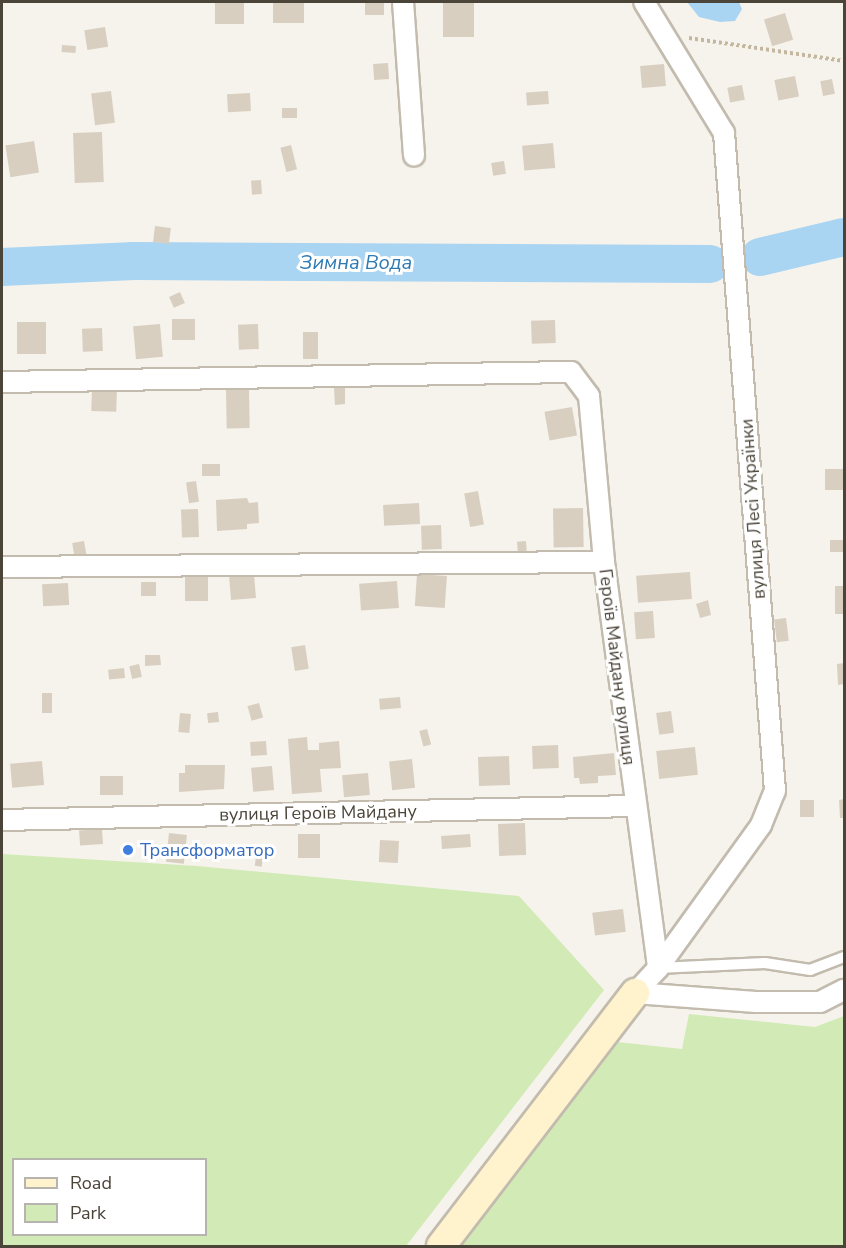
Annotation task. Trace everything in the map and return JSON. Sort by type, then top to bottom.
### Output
[{"type":"street","points":[[404,2],[414,156]]},
{"type":"street","name":"вулиця Лесі Українки","points":[[635,993],[658,968],[761,825],[775,791],[724,133],[667,36],[644,2]]},
{"type":"street","name":"Героїв Майдану вулиця","points":[[2,381],[572,372],[589,396],[604,562],[634,806],[658,968]]},
{"type":"street","points":[[2,567],[604,562]]},
{"type":"street","name":"вулиця Героїв Майдану","points":[[2,820],[634,806]]},
{"type":"street","points":[[441,1246],[635,993],[820,1002],[844,990]]},
{"type":"lane","points":[[658,968],[765,963],[810,970],[844,957]]},
{"type":"path","points":[[667,36],[844,61]]},
{"type":"green space","points":[[2,854],[197,866],[519,896],[604,990],[406,1246],[2,1246]]},
{"type":"green space","points":[[689,1014],[815,1027],[844,1016],[844,1246],[447,1246],[599,1040],[682,1049]]},
{"type":"water","points":[[687,2],[739,2],[742,9],[735,21],[720,22],[699,17]]},
{"type":"building","points":[[215,2],[244,2],[244,24],[215,24]]},
{"type":"building","points":[[273,2],[304,2],[304,23],[273,23]]},
{"type":"building","points":[[365,2],[384,2],[384,15],[365,15]]},
{"type":"building","points":[[443,2],[474,2],[474,37],[443,37]]},
{"type":"building","points":[[785,13],[793,40],[772,46],[764,19]]},
{"type":"building","points":[[105,27],[108,47],[87,50],[84,30]]},
{"type":"building","points":[[62,45],[76,46],[75,53],[62,52]]},
{"type":"building","points":[[388,63],[389,79],[374,80],[373,64]]},
{"type":"building","points":[[664,64],[666,86],[642,88],[640,66]]},
{"type":"building","points":[[795,76],[799,97],[778,101],[774,80]]},
{"type":"building","points":[[832,79],[835,94],[823,96],[820,81]]},
{"type":"building","points":[[742,85],[745,100],[730,103],[727,88]]},
{"type":"building","points":[[111,91],[115,123],[95,125],[91,93]]},
{"type":"building","points":[[548,91],[549,104],[527,106],[526,93]]},
{"type":"building","points":[[250,93],[251,111],[228,112],[227,94]]},
{"type":"building","points":[[282,108],[297,108],[297,118],[282,118]]},
{"type":"building","points":[[102,132],[104,182],[75,183],[73,133]]},
{"type":"building","points":[[34,141],[39,173],[10,177],[5,146]]},
{"type":"building","points":[[553,143],[555,168],[524,171],[522,146]]},
{"type":"building","points":[[291,145],[297,169],[286,172],[280,148]]},
{"type":"building","points":[[504,161],[506,174],[493,176],[491,163]]},
{"type":"building","points":[[261,180],[262,194],[252,195],[251,181]]},
{"type":"building","points":[[155,226],[171,228],[169,244],[153,242]]},
{"type":"building","points":[[180,292],[185,303],[174,308],[169,297]]},
{"type":"building","points":[[172,319],[195,319],[195,340],[172,340]]},
{"type":"building","points":[[555,320],[556,343],[532,344],[531,321]]},
{"type":"building","points":[[17,322],[46,322],[46,354],[17,354]]},
{"type":"building","points":[[160,324],[163,357],[136,359],[133,326]]},
{"type":"building","points":[[258,324],[259,349],[239,350],[238,325]]},
{"type":"building","points":[[102,328],[103,351],[83,352],[82,329]]},
{"type":"building","points":[[303,332],[318,332],[318,359],[303,359]]},
{"type":"building","points":[[334,388],[345,388],[345,404],[335,405]]},
{"type":"building","points":[[92,389],[117,390],[116,412],[91,411]]},
{"type":"building","points":[[226,389],[249,389],[250,428],[227,428]]},
{"type":"building","points":[[572,407],[577,436],[549,440],[544,412]]},
{"type":"building","points":[[202,464],[220,464],[220,476],[202,476]]},
{"type":"building","points":[[825,469],[844,469],[844,490],[825,490]]},
{"type":"building","points":[[196,481],[199,502],[189,503],[186,482]]},
{"type":"building","points":[[478,491],[484,524],[470,527],[464,493]]},
{"type":"building","points":[[247,498],[249,503],[258,502],[259,523],[247,524],[247,529],[217,531],[216,500]]},
{"type":"building","points":[[419,503],[420,524],[384,526],[383,505]]},
{"type":"building","points":[[583,508],[584,547],[554,548],[553,509]]},
{"type":"building","points":[[198,509],[199,537],[182,538],[181,510]]},
{"type":"building","points":[[441,525],[442,549],[422,550],[421,526]]},
{"type":"building","points":[[830,540],[844,540],[844,552],[830,552]]},
{"type":"building","points":[[84,541],[88,564],[76,566],[72,543]]},
{"type":"building","points":[[526,541],[527,555],[518,556],[517,542]]},
{"type":"building","points":[[690,572],[692,599],[638,603],[636,576]]},
{"type":"building","points":[[417,574],[447,576],[445,608],[415,606]]},
{"type":"building","points":[[185,575],[208,575],[208,601],[185,601]]},
{"type":"building","points":[[254,575],[256,598],[231,600],[229,577]]},
{"type":"building","points":[[397,581],[399,608],[361,611],[359,584]]},
{"type":"building","points":[[141,582],[156,582],[156,596],[141,596]]},
{"type":"building","points":[[68,583],[69,605],[43,606],[42,584]]},
{"type":"building","points":[[835,586],[844,586],[844,614],[835,614]]},
{"type":"building","points":[[708,600],[711,615],[700,618],[696,604]]},
{"type":"building","points":[[653,611],[655,638],[636,639],[634,612]]},
{"type":"building","points":[[786,618],[789,641],[777,642],[774,619]]},
{"type":"building","points":[[305,645],[309,669],[295,671],[291,647]]},
{"type":"building","points":[[145,655],[160,655],[161,665],[145,666]]},
{"type":"building","points":[[844,663],[844,684],[838,685],[837,664]]},
{"type":"building","points":[[139,664],[142,677],[132,679],[129,666]]},
{"type":"building","points":[[124,668],[125,678],[109,680],[108,670]]},
{"type":"building","points":[[42,693],[52,693],[52,713],[42,713]]},
{"type":"building","points":[[400,697],[401,708],[380,710],[379,699]]},
{"type":"building","points":[[259,703],[263,717],[252,721],[247,706]]},
{"type":"building","points":[[671,711],[674,733],[659,735],[656,713]]},
{"type":"building","points":[[218,712],[219,722],[208,723],[207,713]]},
{"type":"building","points":[[180,713],[191,714],[189,733],[178,732]]},
{"type":"building","points":[[427,729],[431,744],[423,747],[419,731]]},
{"type":"building","points":[[307,737],[308,750],[319,750],[319,743],[339,741],[341,768],[320,769],[322,792],[292,794],[288,739]]},
{"type":"building","points":[[266,741],[267,755],[251,756],[250,742]]},
{"type":"building","points":[[558,745],[559,768],[533,769],[532,746]]},
{"type":"building","points":[[695,747],[698,775],[659,779],[656,751]]},
{"type":"building","points":[[614,753],[616,775],[598,776],[598,783],[580,784],[579,778],[574,778],[573,757]]},
{"type":"building","points":[[509,756],[510,785],[479,786],[478,757]]},
{"type":"building","points":[[412,759],[415,788],[392,790],[389,761]]},
{"type":"building","points":[[42,761],[44,785],[12,788],[10,764]]},
{"type":"building","points":[[185,765],[225,765],[224,789],[179,792],[179,773],[185,773]]},
{"type":"building","points":[[272,766],[274,790],[253,792],[251,768]]},
{"type":"building","points":[[368,773],[370,795],[344,797],[342,775]]},
{"type":"building","points":[[100,776],[123,776],[123,795],[100,795]]},
{"type":"building","points":[[844,799],[844,818],[840,818],[839,800]]},
{"type":"building","points":[[800,800],[814,800],[814,817],[800,817]]},
{"type":"building","points":[[525,823],[526,855],[499,856],[498,824]]},
{"type":"building","points":[[102,829],[103,844],[80,846],[79,831]]},
{"type":"building","points":[[169,833],[187,835],[184,864],[166,862]]},
{"type":"building","points":[[298,834],[320,834],[320,858],[298,858]]},
{"type":"building","points":[[470,834],[471,847],[442,849],[441,836]]},
{"type":"building","points":[[380,840],[399,841],[398,863],[379,862]]},
{"type":"building","points":[[257,850],[264,851],[262,867],[255,866]]},
{"type":"building","points":[[623,909],[626,932],[595,936],[592,913]]},
{"type":"waterway","name":"Зимна Вода","points":[[760,257],[844,237]]},
{"type":"waterway","name":"Зимна Вода","points":[[2,267],[134,261],[710,264]]},
{"type":"place","name":"Трансформатор","points":[[128,850]]}]
